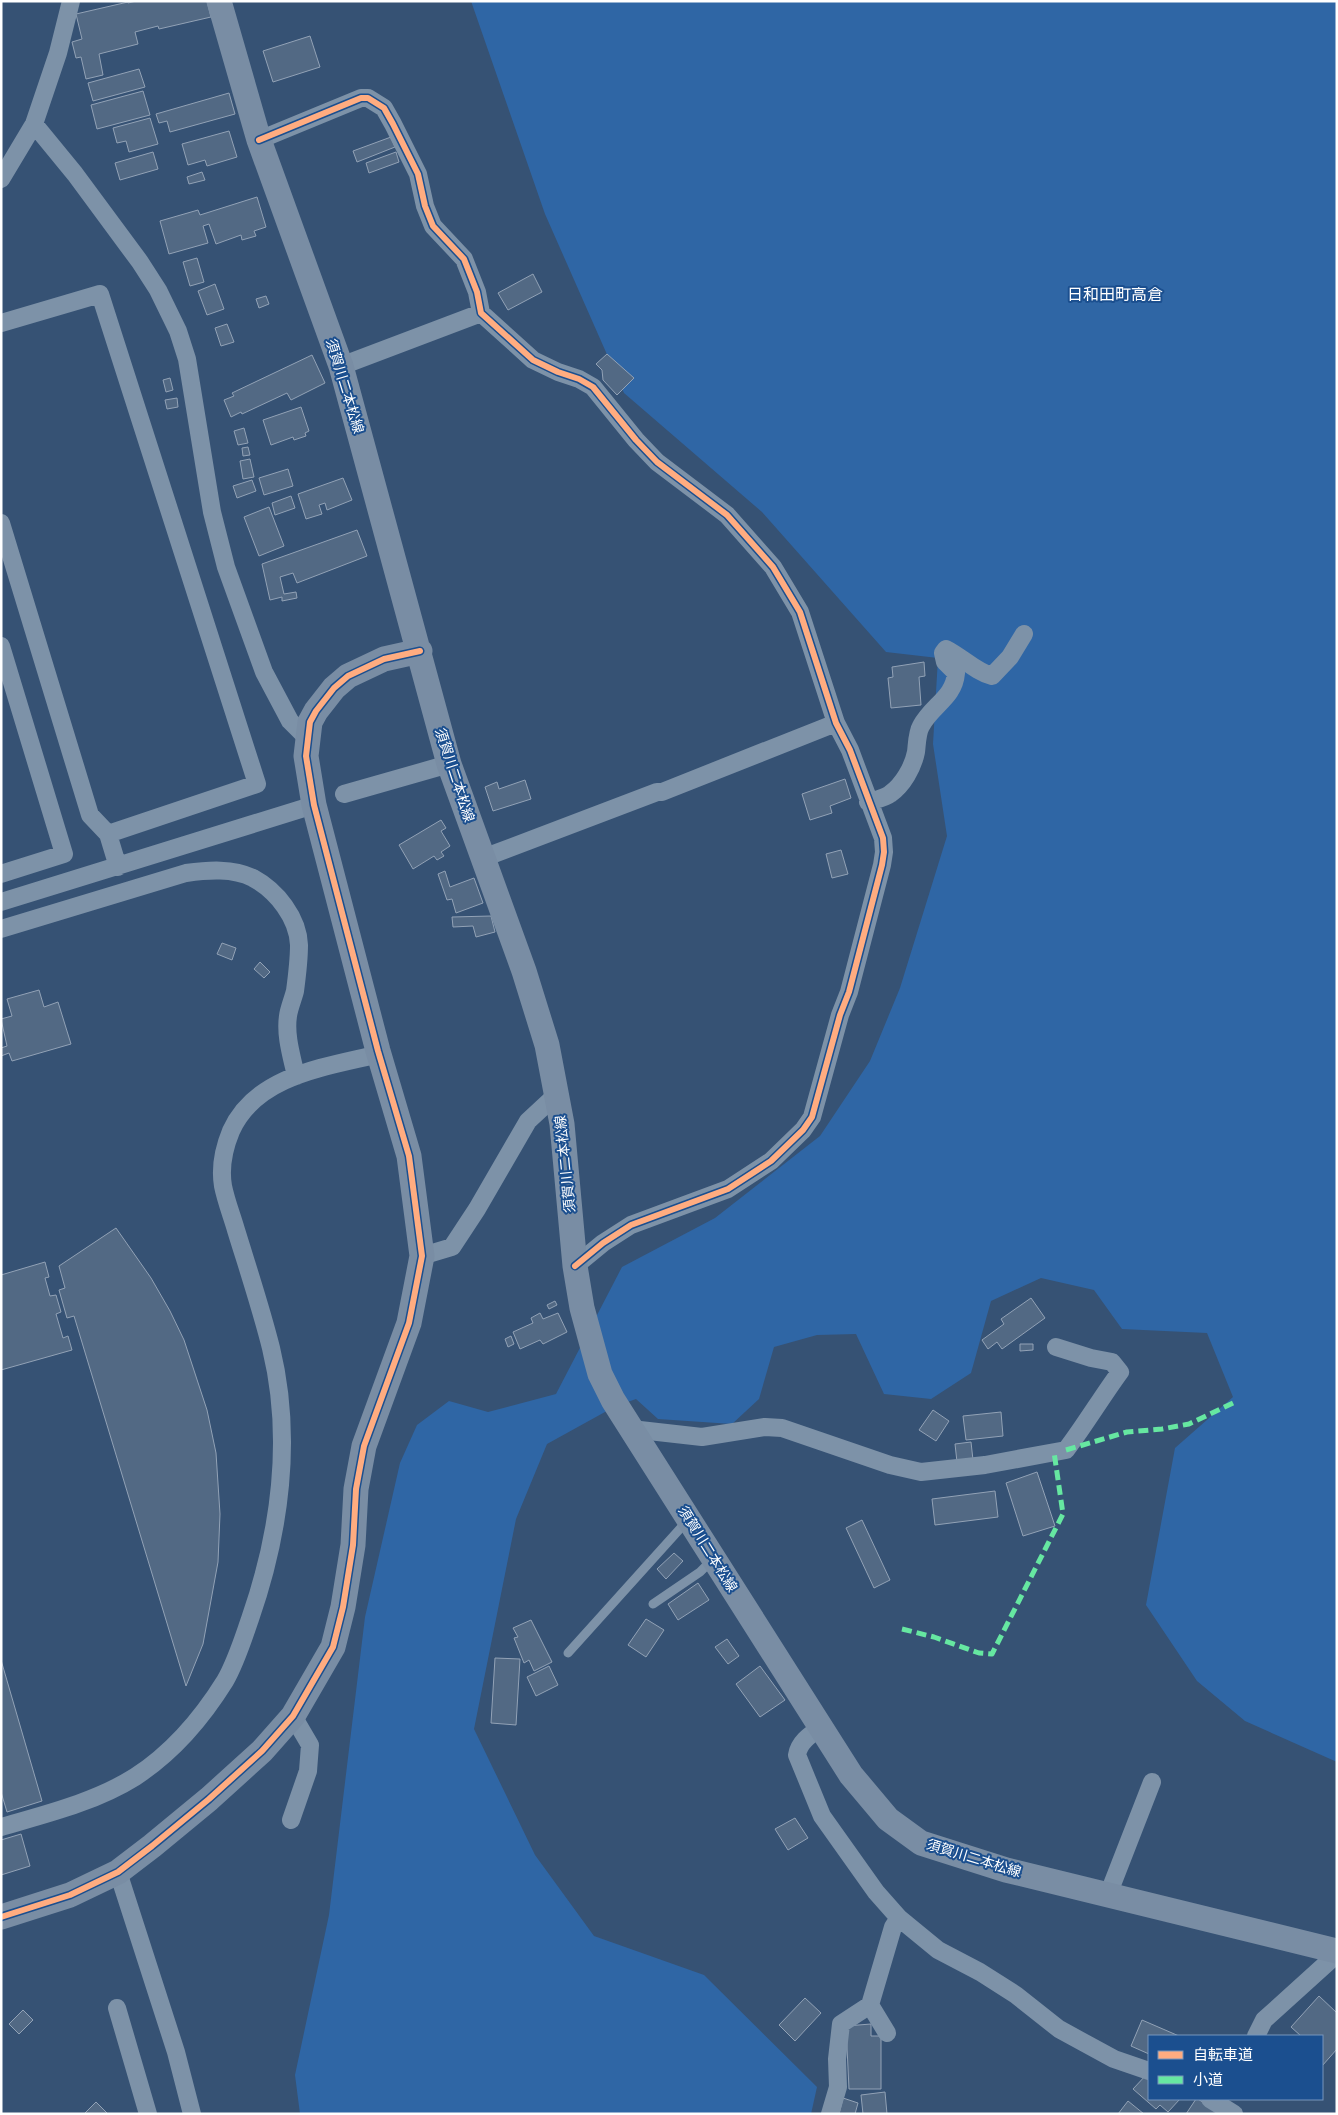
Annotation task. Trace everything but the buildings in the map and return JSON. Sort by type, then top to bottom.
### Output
[{"type":"main road","name":"須賀川二本松線","points":[[219,1],[259,140],[340,366],[420,651],[449,764],[524,971],[547,1045],[562,1124],[575,1266],[582,1308],[600,1374],[631,1429],[851,1774],[888,1818],[921,1843],[1006,1870],[1108,1894],[1337,1953]]},
{"type":"main road","points":[[1,1917],[70,1895],[118,1872],[209,1799],[262,1751],[293,1716],[333,1647],[343,1607],[353,1546],[356,1489],[364,1446],[409,1323],[422,1256],[409,1156],[379,1054],[314,804],[306,756],[310,722],[334,688],[348,676],[384,660],[420,651]]},
{"type":"street","points":[[1,179],[34,124],[58,53],[71,1]]},
{"type":"street","points":[[259,140],[361,98],[368,98],[384,108],[418,174],[425,206],[433,226],[464,259],[477,292],[480,313],[533,360],[558,372],[579,379],[593,387],[636,440],[657,462],[727,515],[773,567],[800,612],[836,723],[850,750],[883,838],[884,852],[882,865],[849,992],[840,1016],[812,1117],[803,1130],[771,1161],[728,1189],[631,1225],[575,1266]]},
{"type":"street","points":[[34,124],[75,174],[140,262],[158,290],[178,331],[187,359],[212,512],[226,567],[264,672],[290,721],[308,739]]},
{"type":"street","points":[[1,323],[100,294],[257,784],[108,834]]},
{"type":"street","points":[[340,366],[480,313]]},
{"type":"street","points":[[1,523],[90,815],[108,834],[118,867]]},
{"type":"street","points":[[868,802],[890,794],[908,773],[915,756],[920,728],[928,715],[946,697],[955,684],[956,673],[945,662],[943,654],[946,649],[982,673],[992,676],[1010,657],[1024,634]]},
{"type":"street","points":[[1,646],[64,854],[1,874]]},
{"type":"street","points":[[483,858],[657,792],[662,792],[836,723]]},
{"type":"street","points":[[344,794],[449,764]]},
{"type":"street","points":[[1,902],[118,867],[314,804]]},
{"type":"street","points":[[1,929],[186,873],[206,870],[222,871],[253,878],[280,900],[288,911],[299,944],[295,991],[288,1016],[287,1035],[296,1076]]},
{"type":"street","points":[[1,1827],[90,1799],[134,1778],[186,1734],[226,1679],[258,1597],[271,1548],[280,1493],[282,1430],[277,1378],[271,1350],[223,1186],[223,1157],[232,1130],[245,1109],[266,1090],[279,1082],[296,1076],[379,1054]]},
{"type":"street","points":[[422,1256],[452,1247],[477,1209],[528,1122],[556,1094]]},
{"type":"street","points":[[631,1429],[702,1437],[765,1427],[782,1428],[890,1465],[920,1472],[985,1465],[1066,1450],[1084,1427],[1102,1396],[1120,1372],[1112,1362],[1091,1358],[1056,1347]]},
{"type":"street","points":[[291,1820],[308,1771],[310,1745],[293,1716]]},
{"type":"street","points":[[820,1728],[805,1739],[798,1748],[797,1755],[822,1816],[876,1892],[899,1918],[938,1950],[988,1976],[1016,1995],[1059,2029],[1114,2059],[1148,2071]]},
{"type":"street","points":[[1108,1894],[1152,1782]]},
{"type":"street","points":[[118,1872],[176,2052],[192,2114]]},
{"type":"street","points":[[830,2114],[838,2087],[837,2059],[841,2024],[870,2005],[893,1927],[899,1918]]},
{"type":"street","points":[[1256,2035],[1264,2020],[1337,1953]]},
{"type":"street","points":[[870,2005],[887,2033]]},
{"type":"street","points":[[117,2008],[148,2114]]},
{"type":"street","points":[[1212,2100],[1234,2114]]},
{"type":"lane","points":[[568,1653],[689,1519]]},
{"type":"lane","points":[[653,1604],[700,1572],[714,1558]]},
{"type":"shaded area","points":[[471,1],[1337,1],[1337,1762],[1245,1721],[1197,1681],[1146,1605],[1175,1448],[1233,1397],[1207,1333],[1122,1329],[1094,1290],[1041,1278],[991,1301],[971,1373],[931,1399],[884,1394],[856,1334],[817,1335],[774,1347],[759,1399],[732,1424],[658,1419],[636,1399],[614,1407],[547,1444],[516,1519],[474,1729],[535,1855],[594,1936],[704,1975],[817,2087],[811,2114],[300,2114],[295,2075],[329,1915],[365,1617],[400,1463],[417,1425],[449,1401],[488,1412],[556,1394],[622,1267],[715,1218],[820,1136],[870,1061],[900,988],[947,836],[933,744],[938,658],[886,652],[762,512],[624,393],[545,214]]},
{"type":"marked path","points":[[1066,1450],[1127,1432],[1162,1429],[1189,1424],[1235,1402]]},
{"type":"marked path","points":[[902,1629],[934,1637],[979,1653],[992,1654],[1063,1514],[1054,1452]]},
{"type":"cycle path","points":[[259,140],[361,98],[368,98],[384,108],[418,174],[425,206],[433,226],[464,259],[477,292],[481,313],[533,360],[558,372],[579,379],[593,387],[636,440],[657,462],[727,515],[773,567],[800,612],[836,723],[850,750],[883,838],[884,852],[882,865],[849,992],[840,1015],[812,1117],[803,1130],[771,1161],[728,1189],[631,1225],[603,1243],[575,1266]]},
{"type":"cycle path","points":[[1,1917],[70,1895],[118,1872],[152,1846],[209,1799],[262,1751],[293,1716],[333,1647],[343,1607],[353,1545],[356,1489],[364,1446],[409,1323],[422,1256],[409,1156],[378,1051],[314,805],[306,756],[310,722],[334,688],[348,676],[384,659],[420,651]]},
{"type":"district","name":"日和田町高倉","points":[[1115,294]]}]
